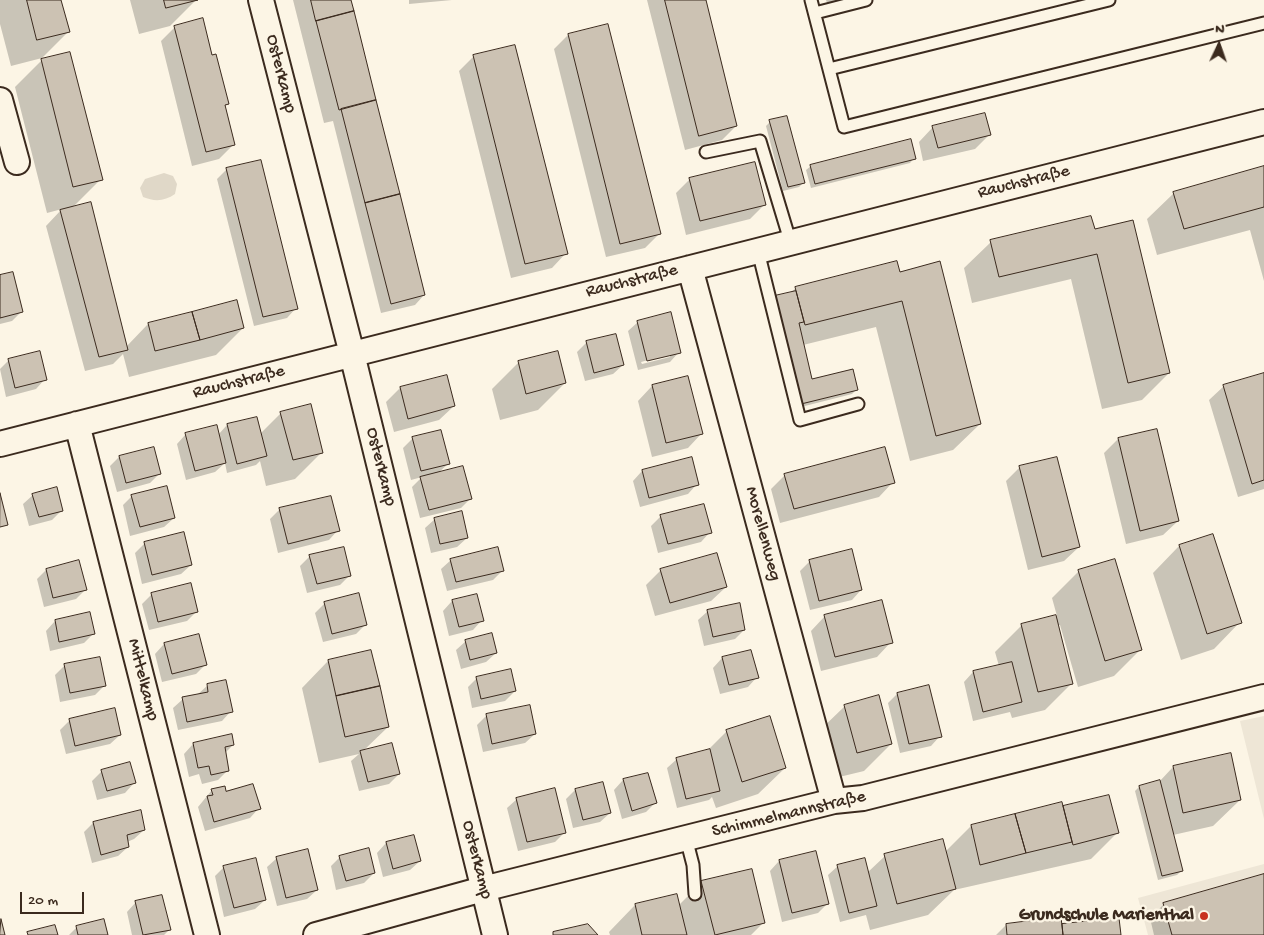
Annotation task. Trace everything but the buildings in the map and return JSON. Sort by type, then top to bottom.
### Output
[{"type":"street","name":"Osterkamp","points":[[261,0],[352,354],[495,935]]},
{"type":"street","points":[[0,100],[17,162]]},
{"type":"street","name":"Rauchstraße","points":[[0,444],[1264,122]]},
{"type":"street","name":"Morellenweg","points":[[690,268],[834,801]]},
{"type":"street","name":"Mittelkamp","points":[[77,424],[208,935]]},
{"type":"street","name":"Schimmelmannstraße","points":[[316,935],[483,889],[834,801],[863,798],[1264,698]]},
{"type":"lane","points":[[811,0],[844,127],[1264,23]]},
{"type":"lane","points":[[815,13],[866,0]]},
{"type":"lane","points":[[830,69],[1109,0]]},
{"type":"lane","points":[[706,152],[760,141],[791,244]]},
{"type":"lane","points":[[758,251],[800,420],[858,404]]},
{"type":"lane","points":[[686,838],[693,865],[694,894]]},
{"type":"shaded area","points":[[164,173],[173,176],[177,184],[175,194],[160,200],[143,197],[140,188],[145,179]]},
{"type":"shaded area","points":[[1264,716],[1264,819],[1240,721]]},
{"type":"shaded area","name":"Grundschule Marienthal","points":[[1264,864],[1264,935],[1148,935],[1138,898]]},
{"type":"place","name":"Grundschule Marienthal","points":[[1204,916]]}]
